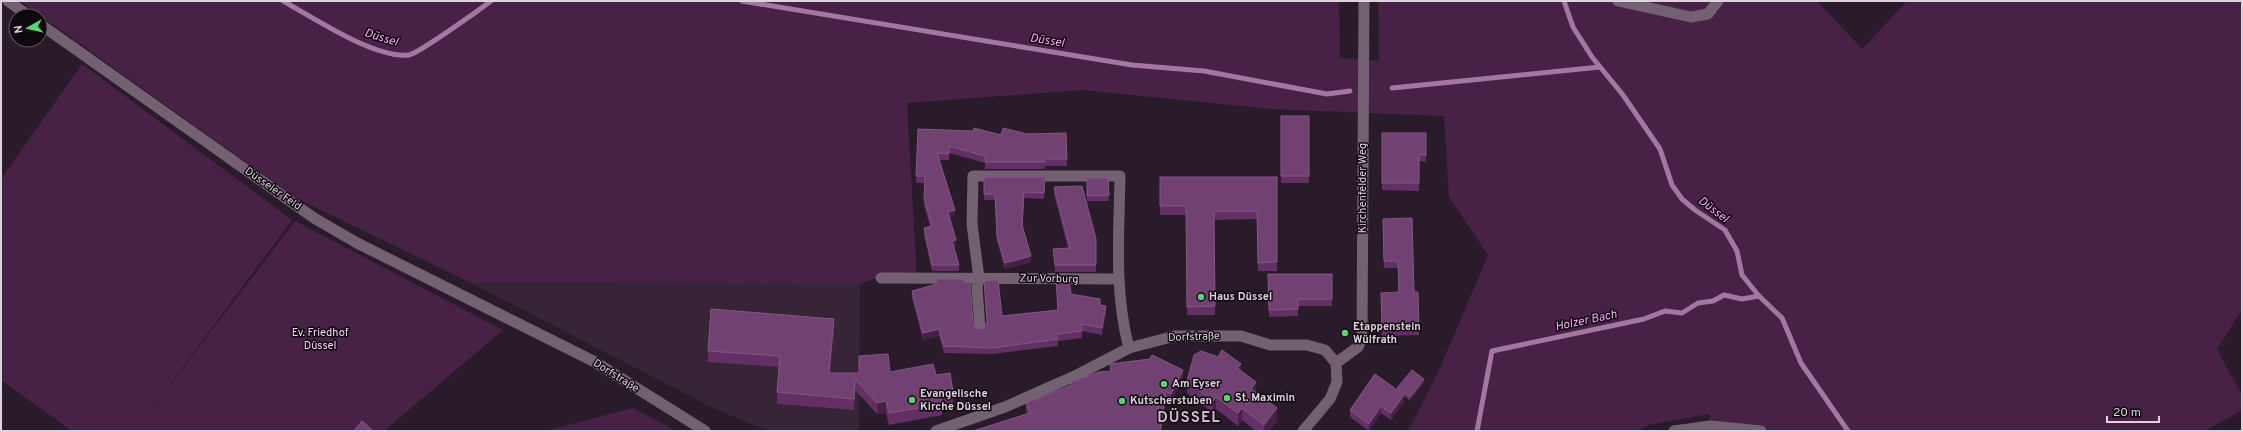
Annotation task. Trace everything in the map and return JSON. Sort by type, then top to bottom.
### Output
[{"type":"street","points":[[8,1],[18,8]]},
{"type":"street","name":"Kirchenfelder Weg","points":[[1336,363],[1358,347],[1362,339],[1364,1]]},
{"type":"street","points":[[1618,1],[1691,17],[1708,14],[1718,1]]},
{"type":"street","name":"Düsseler Feld","points":[[48,30],[314,218],[357,243],[524,326]]},
{"type":"street","points":[[980,329],[977,288],[979,278],[972,224],[973,176],[1120,176],[1118,279],[1124,330],[1129,348]]},
{"type":"street","name":"Zur Vorburg","points":[[881,278],[1118,279]]},
{"type":"street","name":"Dorfstraße","points":[[524,326],[595,362],[705,431]]},
{"type":"street","name":"Dorfstraße","points":[[936,431],[1006,407],[1076,375],[1129,348],[1175,336],[1241,336],[1270,345],[1306,344],[1325,350],[1336,363]]},
{"type":"street","points":[[1303,431],[1330,399],[1337,382],[1336,363]]},
{"type":"street","points":[[1674,431],[1710,426],[1761,431]]},
{"type":"shaded area","points":[[638,282],[860,284],[859,431],[768,431],[713,408],[471,283]]},
{"type":"green space","points":[[20,1],[1339,1],[1340,58],[1379,61],[1378,1],[1817,1],[1862,49],[1907,1],[2242,1],[2242,310],[2217,349],[2242,395],[2242,410],[2205,431],[1711,431],[1709,414],[1648,425],[1639,431],[1408,431],[1440,368],[1488,255],[1449,197],[1444,116],[1271,109],[1083,90],[907,103],[917,279],[877,278],[860,284],[471,283],[294,197],[48,21],[48,8],[30,8]]},
{"type":"green space","name":"Ev. Friedhof Düssel","points":[[82,64],[292,220],[151,410],[295,221],[503,330],[384,431],[72,431],[1,380],[1,179]]},
{"type":"green space","points":[[633,408],[676,431],[545,431]]},
{"type":"building","points":[[1281,116],[1309,116],[1309,176],[1281,176]]},
{"type":"building","points":[[974,128],[1001,135],[1003,128],[1027,134],[1066,133],[1067,159],[1045,159],[1045,162],[985,162],[985,156],[949,146],[949,154],[937,153],[955,210],[948,212],[956,240],[952,241],[959,265],[932,265],[924,228],[932,226],[924,198],[925,176],[916,176],[918,129],[973,131]]},
{"type":"building","points":[[1382,133],[1426,133],[1426,155],[1419,154],[1419,183],[1382,183]]},
{"type":"building","points":[[984,177],[1045,177],[1044,193],[1024,192],[1022,225],[1031,256],[1005,263],[997,236],[995,194],[984,194]]},
{"type":"building","points":[[1160,177],[1277,177],[1277,262],[1258,263],[1257,211],[1214,211],[1215,306],[1187,307],[1186,206],[1160,206]]},
{"type":"building","points":[[1087,178],[1108,178],[1109,195],[1087,196]]},
{"type":"building","points":[[1082,186],[1096,239],[1096,265],[1055,265],[1053,249],[1070,248],[1054,187]]},
{"type":"building","points":[[1412,218],[1414,292],[1418,292],[1419,329],[1382,329],[1381,293],[1399,292],[1398,261],[1384,261],[1383,219]]},
{"type":"building","points":[[1268,274],[1332,274],[1332,299],[1298,299],[1298,309],[1269,310]]},
{"type":"building","points":[[936,279],[963,279],[964,282],[970,282],[973,323],[974,327],[980,329],[984,328],[987,322],[984,281],[998,280],[1002,316],[1058,310],[1056,279],[1069,279],[1071,294],[1100,299],[1100,305],[1106,306],[1102,328],[1081,324],[1082,331],[1057,334],[1058,339],[992,348],[944,346],[939,329],[923,333],[912,291],[937,284]]},
{"type":"building","points":[[711,309],[834,319],[829,373],[859,373],[859,356],[888,354],[890,372],[933,364],[936,375],[950,373],[953,392],[940,394],[942,404],[889,413],[886,401],[877,403],[855,379],[854,399],[777,392],[780,356],[708,351]]},
{"type":"building","name":"St. Maximin","points":[[1222,350],[1241,364],[1237,368],[1256,382],[1251,389],[1277,408],[1264,425],[1242,408],[1238,413],[1216,397],[1213,401],[1187,381],[1194,355],[1201,351],[1218,357]]},
{"type":"building","points":[[1152,355],[1183,370],[1171,394],[1166,391],[1160,431],[973,431],[1030,413],[1026,403],[1072,385],[1071,382],[1099,372],[1111,371],[1110,364],[1150,359]]},
{"type":"building","points":[[1412,370],[1424,379],[1410,397],[1397,388]]},
{"type":"building","points":[[1375,374],[1404,395],[1391,413],[1381,406],[1369,424],[1350,410]]},
{"type":"building","points":[[362,421],[372,430],[371,431],[354,431]]},
{"type":"waterway","name":"Düssel","points":[[283,1],[345,36],[379,51],[395,55],[409,55],[415,52],[462,22],[491,1]]},
{"type":"waterway","name":"Düssel","points":[[742,1],[1132,65],[1204,71],[1327,94],[1350,91]]},
{"type":"waterway","name":"Düssel","points":[[1564,1],[1573,27],[1592,57],[1623,95],[1660,149],[1672,185],[1682,199],[1695,210],[1725,230],[1737,251],[1742,275],[1759,296],[1782,318],[1801,363],[1848,431]]},
{"type":"waterway","name":"Düssel","points":[[1392,88],[1600,67]]},
{"type":"waterway","name":"Holzer Bach","points":[[1477,431],[1492,351],[1644,319],[1665,311],[1682,313],[1698,303],[1713,301],[1724,295],[1742,299],[1759,296]]},
{"type":"place","name":"Haus Düssel","points":[[1201,297]]},
{"type":"place","name":"Etappenstein Wülfrath","points":[[1345,333]]},
{"type":"place","name":"Am Eyser","points":[[1164,384]]},
{"type":"place","name":"St. Maximin","points":[[1227,398]]},
{"type":"place","name":"Evangelische Kirche Düssel","points":[[912,400]]},
{"type":"place","name":"Kutscherstuben","points":[[1122,401]]},
{"type":"district","name":"DÜSSEL","points":[[1189,418]]}]
